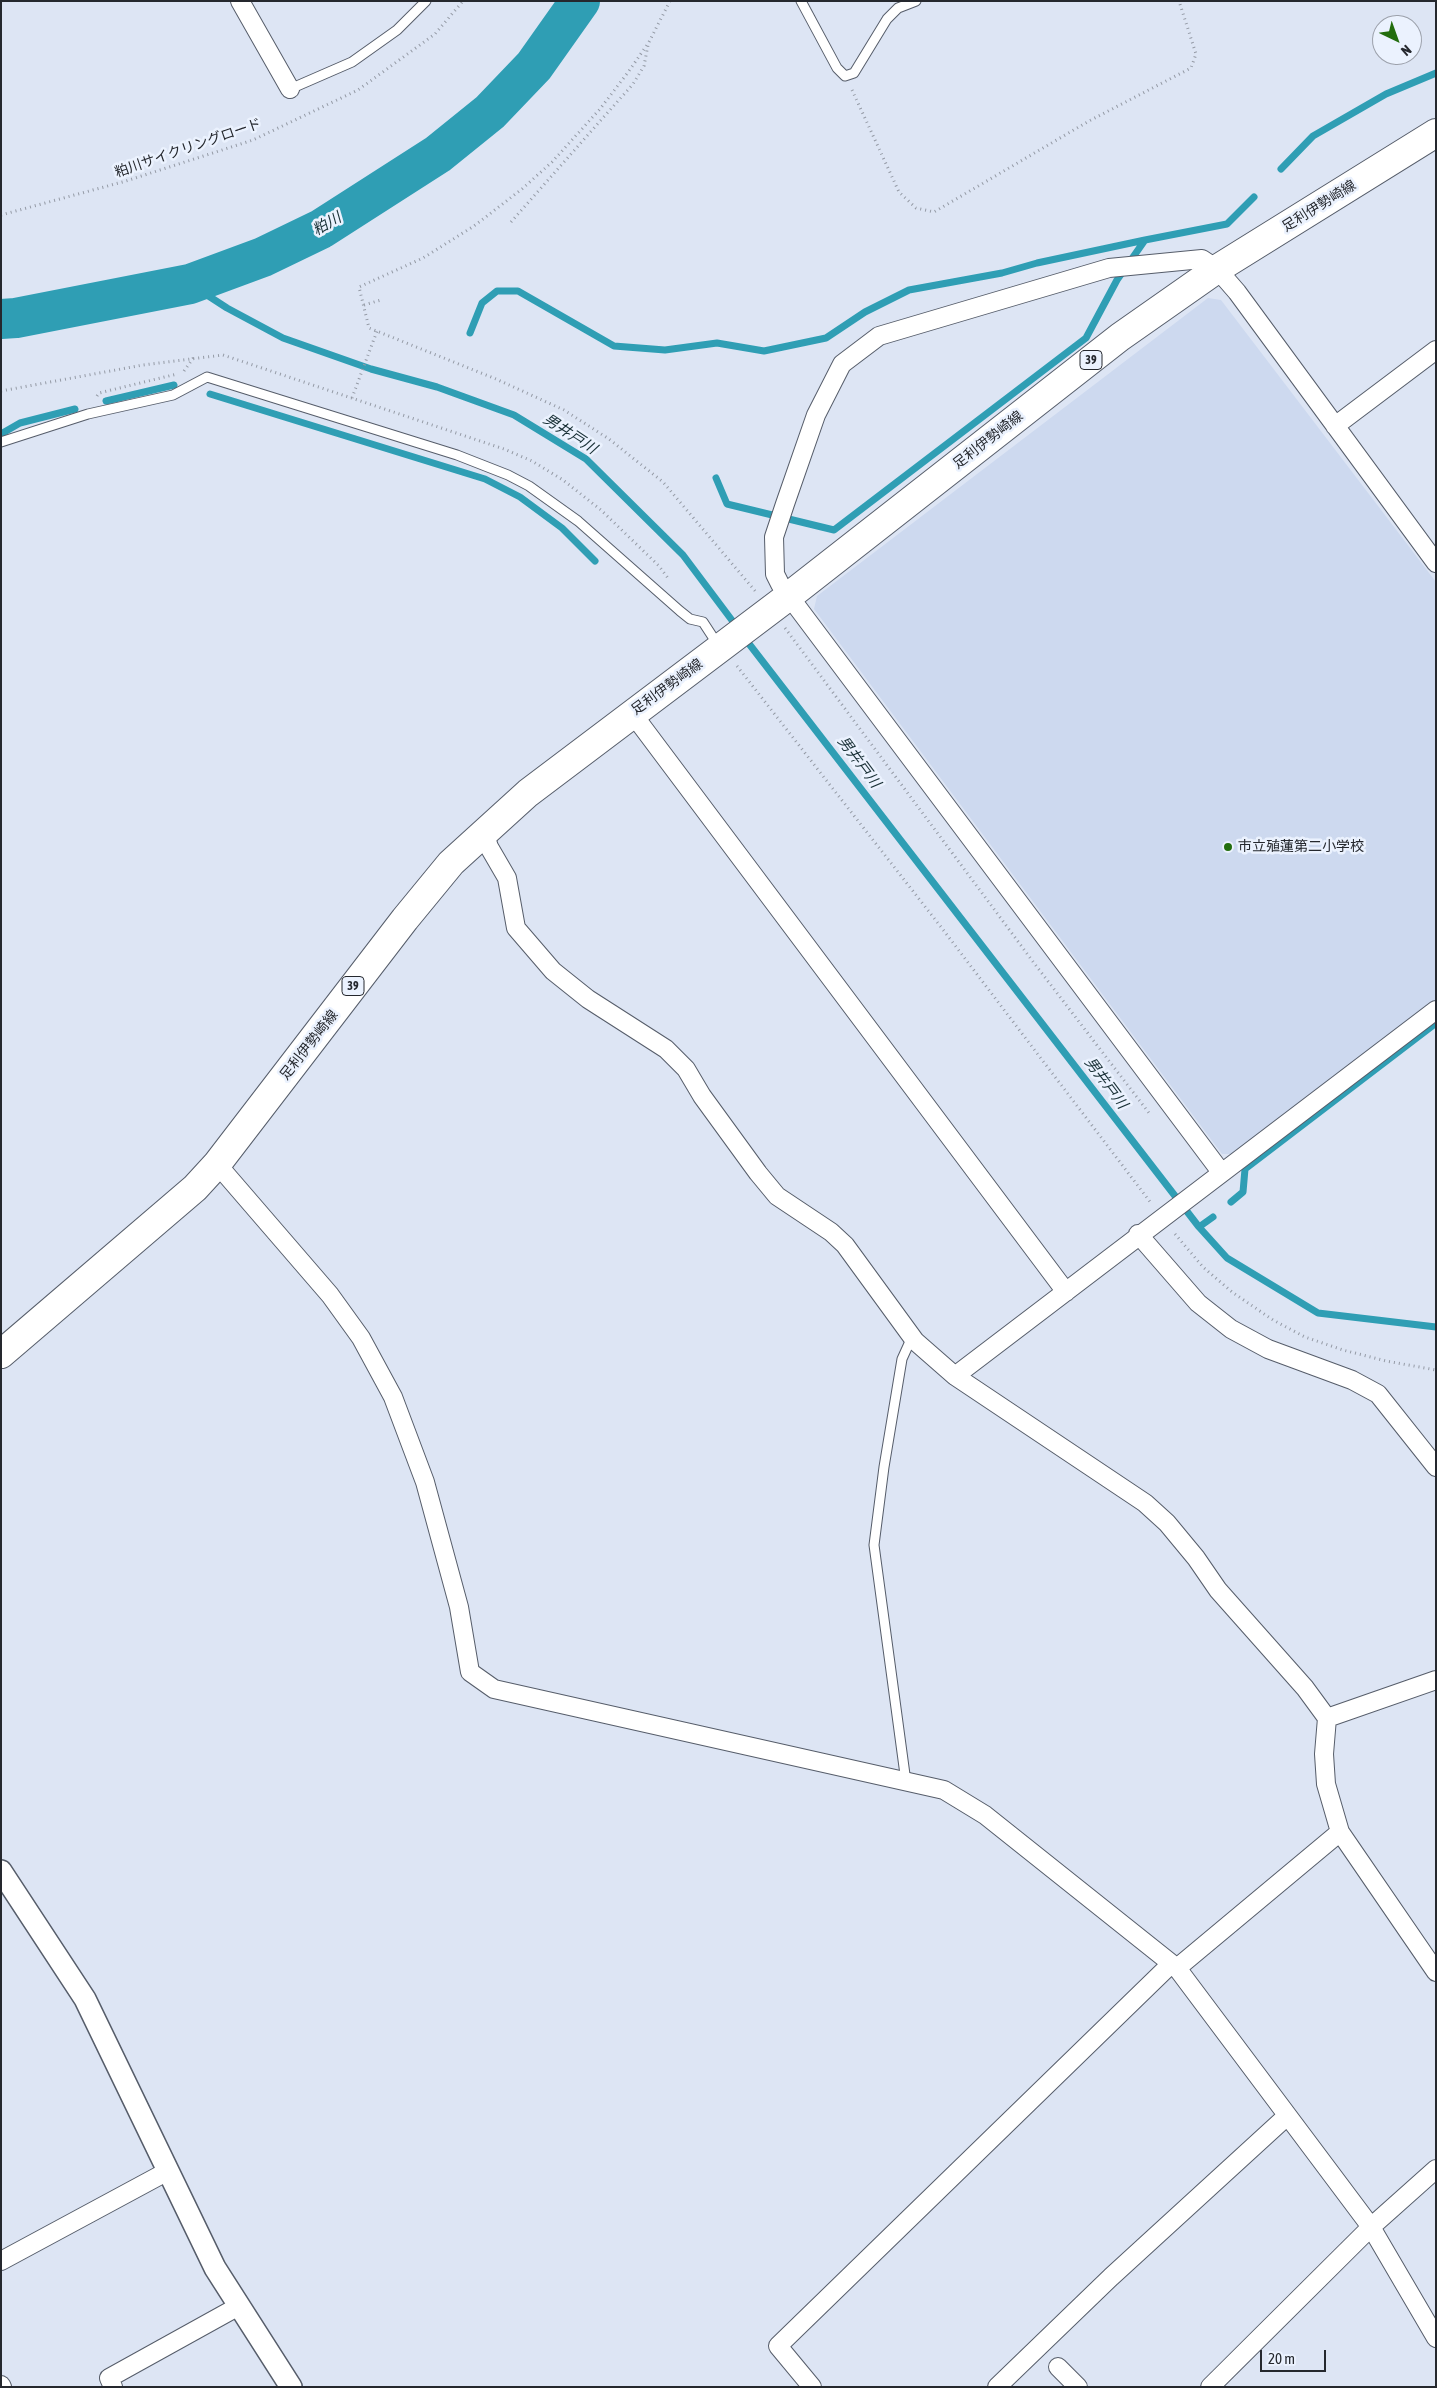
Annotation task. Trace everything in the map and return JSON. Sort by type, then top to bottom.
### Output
[{"type":"main road","name":"足利伊勢崎線","points":[[1,1354],[196,1188],[217,1164],[405,919],[451,863],[528,792],[632,713],[728,652],[774,607],[1120,337],[1218,269],[1436,133]]},
{"type":"street","points":[[240,1],[290,89]]},
{"type":"street","points":[[1221,1172],[774,607],[780,584],[775,574],[774,537],[816,415],[842,364],[879,336],[1109,268],[1202,259],[1218,269],[1237,292],[1436,563]]},
{"type":"street","points":[[1335,426],[1436,350]]},
{"type":"street","points":[[632,713],[1066,1292]]},
{"type":"street","points":[[484,832],[489,847],[507,878],[516,928],[553,971],[588,998],[666,1049],[686,1069],[702,1096],[777,1196],[831,1232],[845,1245],[912,1337],[955,1376],[1145,1503],[1167,1523],[1196,1558],[1218,1590],[1305,1688],[1327,1718],[1324,1754],[1326,1784],[1340,1832],[1433,1961]]},
{"type":"street","points":[[955,1376],[1066,1292],[1138,1234],[1164,1217],[1436,1010]]},
{"type":"street","points":[[217,1164],[330,1295],[361,1338],[393,1397],[425,1482],[459,1607],[470,1672],[494,1689],[944,1790],[985,1815],[1174,1966],[1371,2228],[1436,2338]]},
{"type":"street","points":[[1138,1234],[1198,1303],[1231,1328],[1268,1349],[1352,1380],[1378,1394],[1436,1466]]},
{"type":"street","points":[[1327,1718],[1436,1680]]},
{"type":"street","points":[[812,2387],[778,2346],[1174,1966],[1340,1832]]},
{"type":"street","points":[[1,1871],[85,1999],[215,2268],[291,2387]]},
{"type":"street","points":[[997,2387],[1111,2277],[1288,2116]]},
{"type":"street","points":[[1210,2387],[1371,2228],[1436,2169]]},
{"type":"street","points":[[1,2261],[168,2171]]},
{"type":"street","points":[[113,2387],[109,2378],[239,2306]]},
{"type":"street","points":[[1058,2367],[1078,2387]]},
{"type":"lane","points":[[290,89],[352,62],[397,30],[426,1]]},
{"type":"lane","points":[[801,1],[837,68],[845,76],[854,73],[887,19],[898,8],[916,1]]},
{"type":"lane","points":[[1,442],[88,414],[173,395],[207,376],[458,455],[508,475],[529,486],[578,521],[680,611],[690,618],[703,622],[728,652]]},
{"type":"lane","points":[[906,1782],[874,1545],[884,1468],[902,1359],[912,1337]]},
{"type":"path","name":"粕川サイクリングロード","points":[[1,215],[126,181],[253,140],[358,90],[434,34],[462,1]]},
{"type":"path","points":[[670,1],[648,42],[600,109],[552,162],[522,189],[474,226],[423,258],[360,287],[369,328],[496,379],[564,410],[609,439],[663,482],[774,607],[1034,963],[1155,1121]]},
{"type":"path","points":[[845,76],[899,192],[916,208],[934,212],[1089,121],[1191,68],[1196,54],[1179,1]]},
{"type":"path","points":[[511,222],[633,84],[644,66],[648,42]]},
{"type":"path","points":[[364,305],[382,300]]},
{"type":"path","points":[[352,398],[377,331]]},
{"type":"path","points":[[88,414],[91,402],[99,393],[183,372],[194,357]]},
{"type":"path","points":[[728,652],[1203,1267],[1232,1292],[1273,1320],[1305,1337],[1343,1350],[1386,1361],[1436,1370]]},
{"type":"shaded area","points":[[1208,298],[1221,300],[1436,582],[1436,999],[1232,1154],[1222,1154],[814,609],[817,596]]},
{"type":"waterway","name":"粕川","points":[[1,319],[16,318],[190,284],[263,257],[321,229],[438,154],[490,112],[534,66],[580,1]]},
{"type":"waterway","points":[[1281,169],[1313,136],[1386,94],[1436,73]]},
{"type":"waterway","points":[[716,478],[727,504],[834,530],[1086,338],[1117,280],[1145,240],[1227,224],[1254,197]]},
{"type":"waterway","points":[[470,333],[482,303],[497,291],[518,291],[614,346],[665,350],[717,343],[764,351],[826,338],[865,312],[909,290],[1002,273],[1037,263],[1145,240]]},
{"type":"waterway","name":"男井戸川","points":[[190,284],[227,308],[283,338],[371,369],[437,387],[514,415],[586,459],[683,555],[737,627]]},
{"type":"waterway","points":[[106,401],[174,385]]},
{"type":"waterway","points":[[210,394],[485,479],[520,497],[562,528],[595,561]]},
{"type":"waterway","points":[[1,434],[20,423],[75,409]]},
{"type":"waterway","name":"男井戸川","points":[[743,636],[1199,1227],[1227,1258],[1318,1313],[1436,1327]]},
{"type":"waterway","points":[[1231,1202],[1243,1192],[1245,1169],[1436,1023]]},
{"type":"waterway","points":[[1199,1227],[1213,1217]]},
{"type":"place","name":"市立殖蓮第二小学校","points":[[1228,847]]}]
